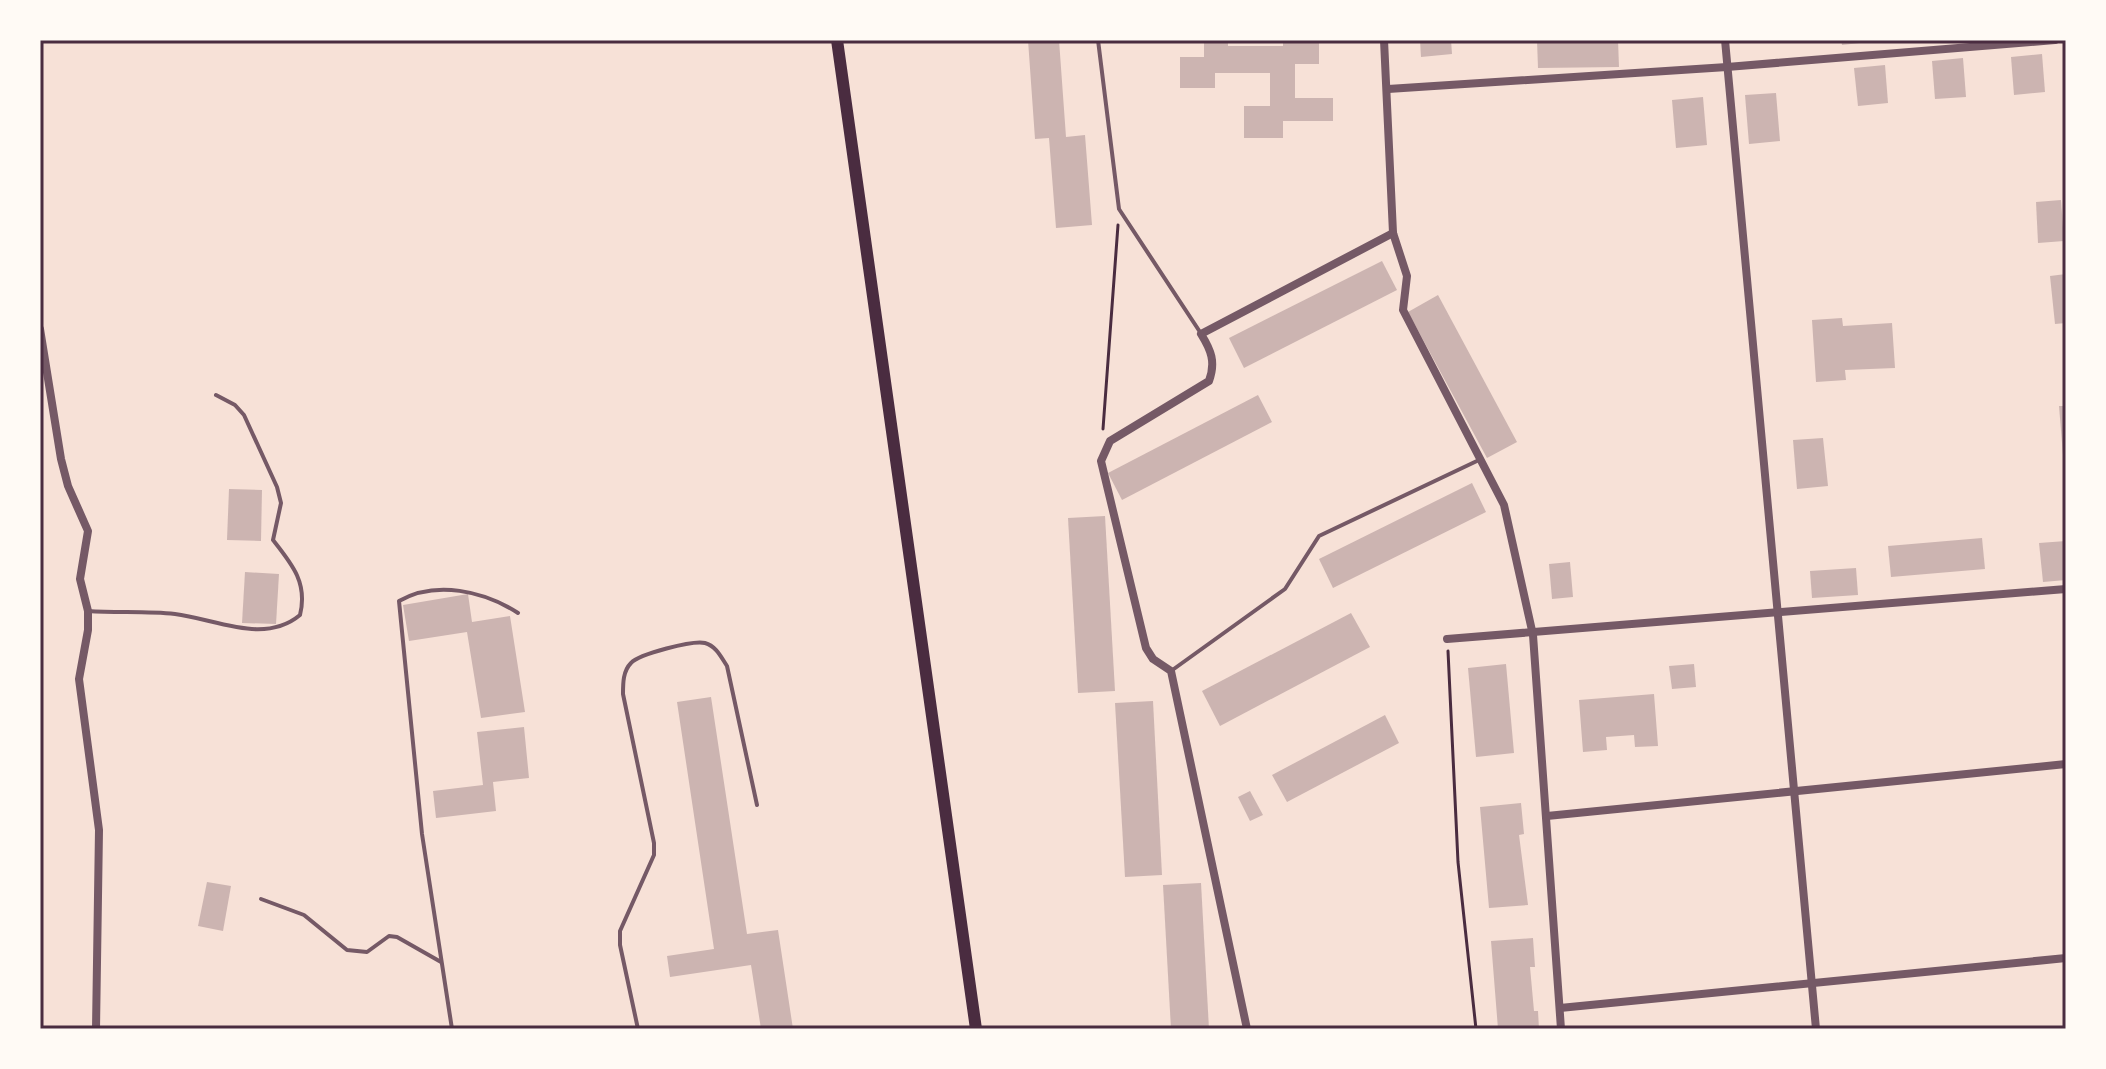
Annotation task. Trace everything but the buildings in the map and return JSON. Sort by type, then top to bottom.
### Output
[{"type":"main road","points":[[837,40],[976,1029]]},
{"type":"street","points":[[1384,40],[1393,233],[1407,276],[1403,310],[1504,505],[1533,635],[1561,1029]]},
{"type":"street","points":[[1725,40],[1816,1029]]},
{"type":"street","points":[[1388,89],[1727,67],[2055,40]]},
{"type":"street","points":[[1247,1029],[1171,671],[1153,659],[1146,648],[1101,461],[1110,441],[1209,381],[1213,370],[1212,352],[1201,334],[1393,233]]},
{"type":"street","points":[[40,329],[47,392],[68,486],[87,522],[80,579],[88,611],[87,647],[79,679],[99,830],[96,1029]]},
{"type":"street","points":[[1447,639],[1533,635],[2066,589]]},
{"type":"street","points":[[1547,816],[2066,764]]},
{"type":"street","points":[[1560,1008],[2066,958]]},
{"type":"lane","points":[[1098,40],[1119,209],[1201,334]]},
{"type":"lane","points":[[88,611],[177,614],[258,629],[277,628],[300,615],[304,598],[300,580],[273,540],[281,503],[277,487],[244,415],[216,395]]},
{"type":"lane","points":[[1171,671],[1285,589],[1319,536],[1480,459]]},
{"type":"lane","points":[[452,1029],[422,834],[399,601],[411,594],[464,591],[479,593],[518,613]]},
{"type":"lane","points":[[638,1029],[620,945],[620,931],[654,855],[654,843],[623,694],[622,680],[628,665],[639,656],[696,642],[717,650],[727,666],[757,805]]},
{"type":"lane","points":[[261,899],[304,915],[356,953],[367,952],[389,936],[397,937],[441,962]]},
{"type":"path","points":[[1103,429],[1119,209]]},
{"type":"path","points":[[1447,639],[1458,862],[1476,1029]]},
{"type":"railway","points":[[40,798],[40,987]]}]
